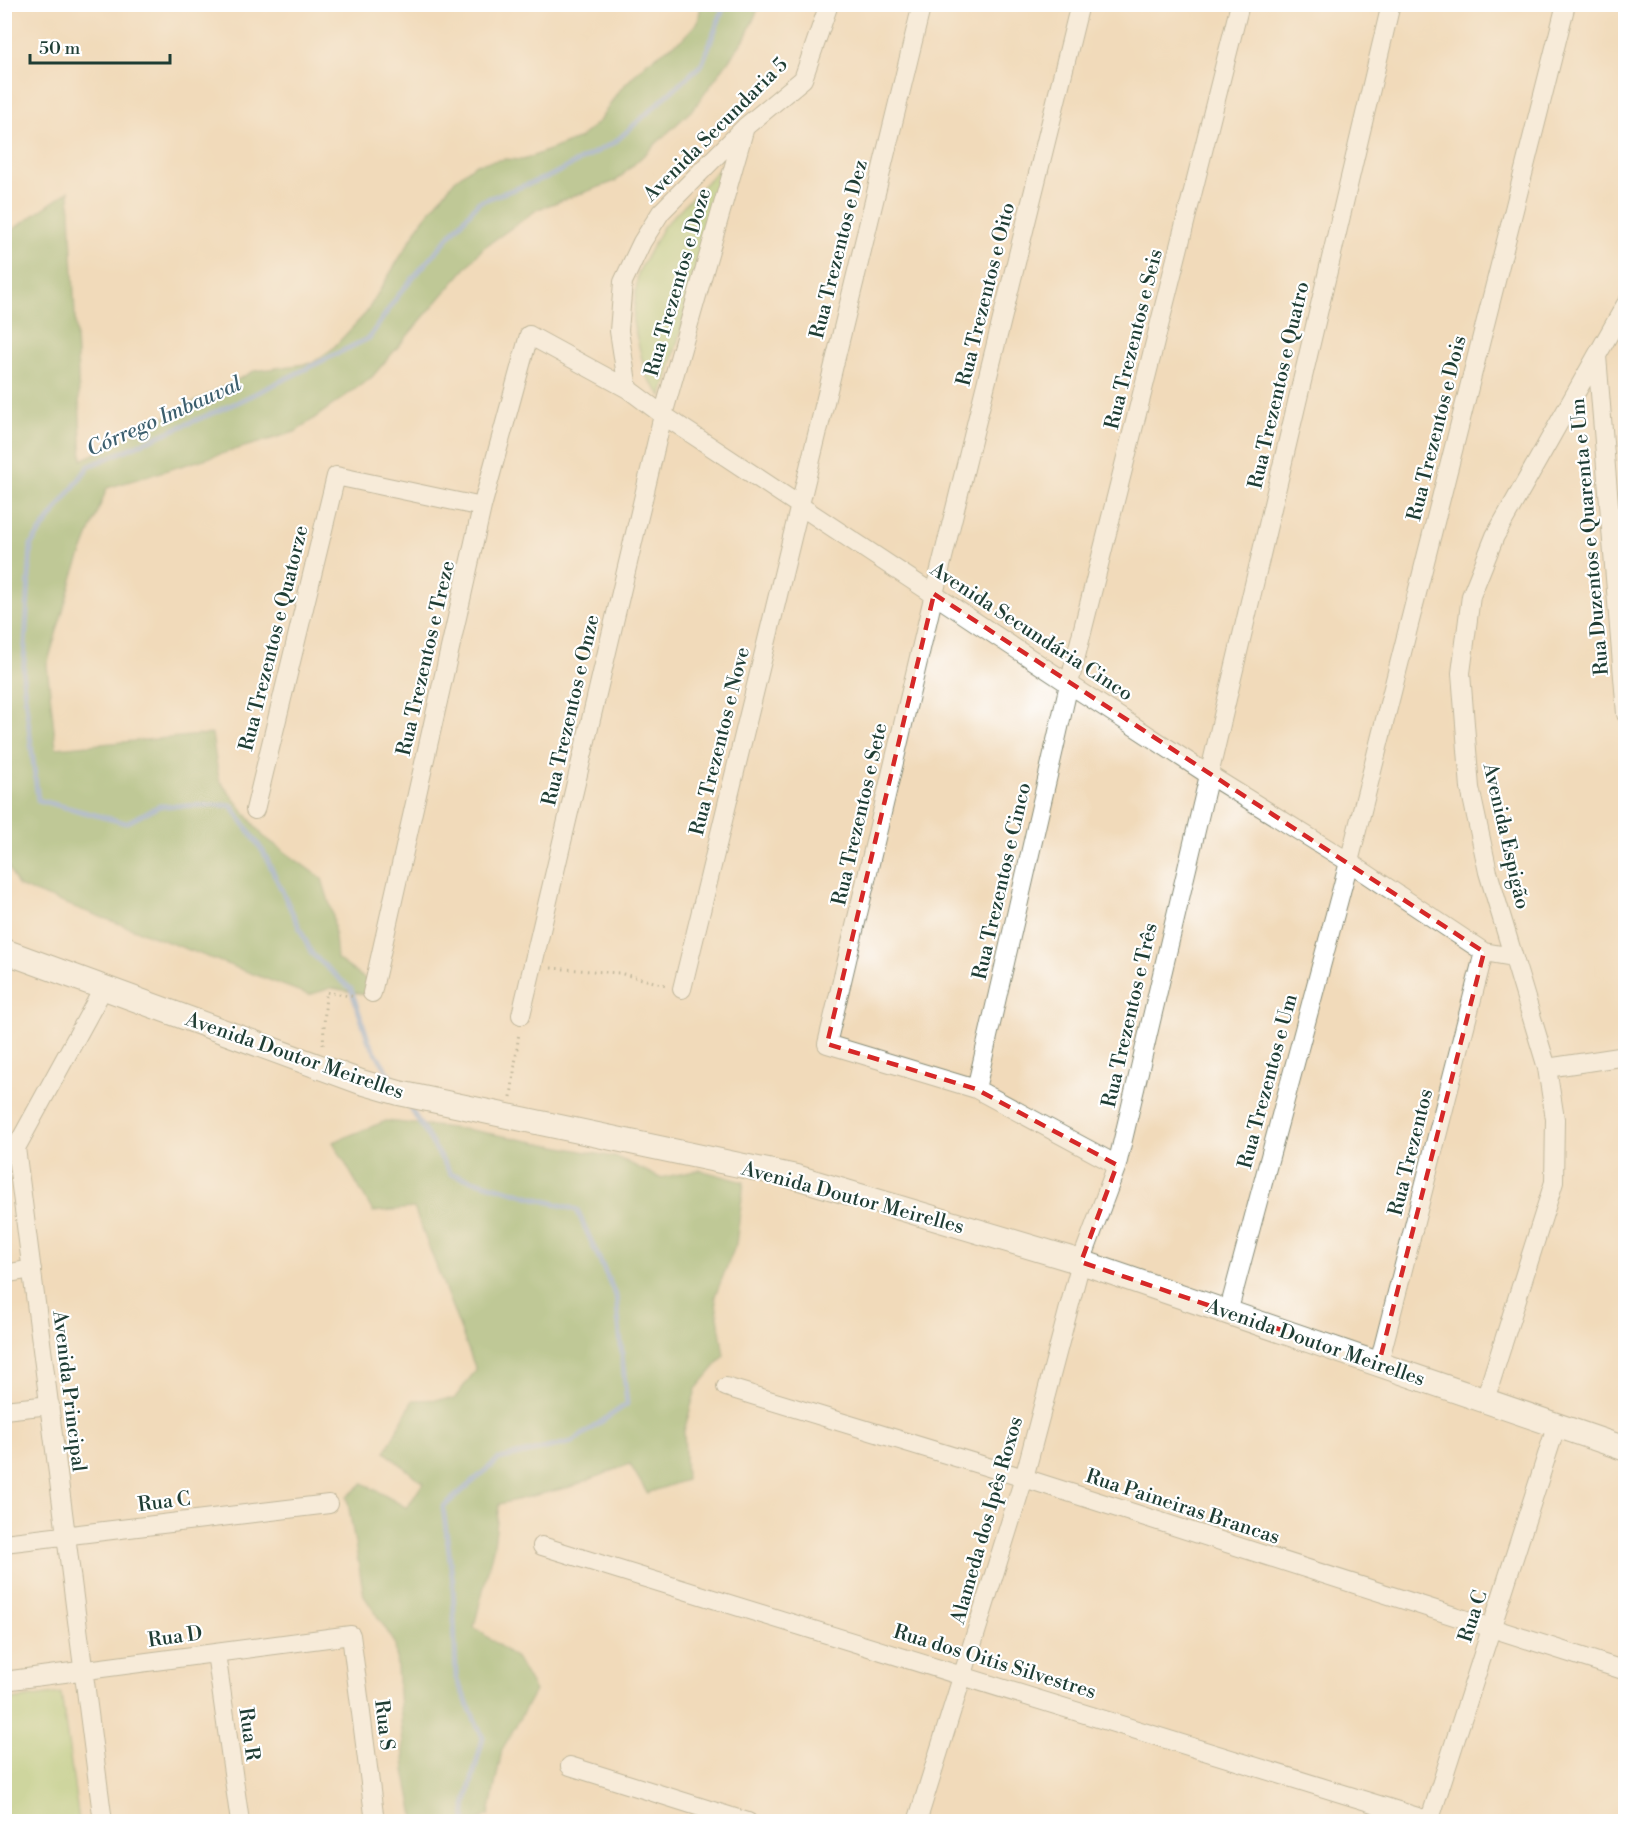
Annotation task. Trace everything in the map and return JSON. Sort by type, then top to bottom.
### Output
[{"type":"main road","name":"Avenida Doutor Meirelles","points":[[4,951],[361,1082],[429,1099],[796,1177],[1081,1262],[1626,1449]]},
{"type":"street","name":"Avenida Secundaria 5","points":[[628,389],[619,331],[623,282],[642,242],[661,212],[745,127],[803,79],[829,4]]},
{"type":"street","name":"Rua Trezentos e Dez","points":[[799,504],[922,4]]},
{"type":"street","name":"Rua Trezentos e Oito","points":[[934,594],[1080,4]]},
{"type":"street","name":"Rua Trezentos e Seis","points":[[1069,684],[1240,4]]},
{"type":"street","name":"Rua Trezentos e Quatro","points":[[1209,775],[1391,4]]},
{"type":"street","name":"Rua Trezentos e Dois","points":[[1350,862],[1566,4]]},
{"type":"street","name":"Rua Trezentos e Doze","points":[[663,415],[745,127]]},
{"type":"street","name":"Avenida Espigão","points":[[1485,1400],[1554,1182],[1555,1119],[1547,1068],[1488,872],[1470,788],[1461,673],[1471,596],[1500,527],[1626,304]]},
{"type":"street","name":"Avenida Secundária Cinco","points":[[529,335],[628,389],[663,415],[1069,684],[1209,775],[1350,862],[1484,952],[1513,957]]},
{"type":"street","name":"Rua Trezentos e Treze","points":[[368,996],[482,507],[529,335]]},
{"type":"street","name":"Rua Duzentos e Quarenta e Um","points":[[1597,356],[1626,714]]},
{"type":"street","name":"Rua Trezentos e Onze","points":[[520,1015],[663,415]]},
{"type":"street","name":"Rua Trezentos e Quatorze","points":[[255,810],[336,476],[482,507]]},
{"type":"street","name":"Rua Trezentos e Nove","points":[[682,989],[799,504]]},
{"type":"street","name":"Rua Trezentos e Sete","points":[[934,594],[828,1044],[976,1089]]},
{"type":"street","name":"Rua Trezentos e Cinco","points":[[976,1089],[1069,684]]},
{"type":"street","name":"Rua Trezentos e Três","points":[[1081,1262],[1117,1165],[1209,775]]},
{"type":"street","name":"Rua Trezentos e Um","points":[[1228,1312],[1350,862]]},
{"type":"street","name":"Rua Trezentos","points":[[1379,1363],[1484,952]]},
{"type":"street","name":"Avenida Principal","points":[[103,1821],[16,1148],[104,987]]},
{"type":"street","points":[[1547,1068],[1626,1056]]},
{"type":"street","points":[[976,1089],[1117,1165]]},
{"type":"street","name":"Alameda dos Ipês Roxos","points":[[917,1821],[1024,1478],[1081,1262]]},
{"type":"street","points":[[4,1274],[32,1269]]},
{"type":"street","name":"Rua Paineiras Brancas","points":[[726,1387],[1024,1478],[1492,1630],[1626,1671]]},
{"type":"street","points":[[4,1410],[50,1405]]},
{"type":"street","name":"Rua C","points":[[1431,1821],[1557,1425]]},
{"type":"street","name":"Rua C","points":[[4,1543],[329,1504]]},
{"type":"street","name":"Rua dos Oitis Silvestres","points":[[542,1546],[1431,1821]]},
{"type":"street","name":"Rua D","points":[[4,1682],[351,1635]]},
{"type":"street","name":"Rua S","points":[[351,1635],[375,1821]]},
{"type":"street","name":"Rua R","points":[[216,1653],[240,1821]]},
{"type":"street","points":[[570,1766],[748,1821]]},
{"type":"path","points":[[532,967],[619,972],[682,989]]},
{"type":"path","points":[[321,1067],[326,992],[368,996]]},
{"type":"path","points":[[508,1116],[520,1015]]},
{"type":"highlighted area","points":[[934,594],[1484,952],[1379,1363],[1081,1262],[1117,1165],[976,1089],[827,1044]]},
{"type":"green space","points":[[701,5],[760,5],[745,38],[694,108],[616,181],[538,209],[483,248],[372,377],[295,432],[107,488],[74,573],[47,665],[56,748],[212,734],[219,780],[263,836],[322,879],[333,915],[337,959],[368,981],[369,990],[363,994],[331,988],[309,995],[18,886],[5,860],[5,235],[69,191],[82,460],[254,371],[312,363],[332,349],[366,313],[422,221],[455,180],[476,164],[505,159],[523,160],[580,138],[600,120],[617,93],[646,63],[682,39],[698,22]]},
{"type":"green space","points":[[730,158],[662,396],[646,376],[633,322],[638,273],[663,227]]},
{"type":"green space","points":[[386,1121],[471,1130],[619,1158],[660,1178],[700,1170],[744,1182],[736,1244],[715,1296],[724,1356],[696,1389],[684,1431],[686,1480],[647,1493],[630,1464],[570,1487],[499,1504],[494,1545],[474,1627],[517,1659],[535,1691],[502,1750],[489,1815],[477,1821],[415,1821],[405,1770],[395,1643],[364,1596],[347,1497],[363,1483],[407,1508],[423,1483],[385,1452],[413,1400],[454,1399],[476,1370],[414,1208],[373,1212],[333,1142]]},
{"type":"green space","points":[[61,1693],[79,1821],[5,1821],[5,1701]]},
{"type":"waterway","name":"Córrego Imbauval","points":[[395,1083],[369,1042],[351,989],[312,954],[264,853],[231,805],[159,806],[126,823],[38,800],[23,680],[31,544],[89,466],[236,403],[369,338],[400,293],[479,202],[550,176],[615,142],[702,64],[725,4]]},
{"type":"waterway","name":"Córrego Imbauval","points":[[406,1101],[451,1174],[577,1210],[616,1296],[627,1404],[572,1442],[499,1459],[443,1507],[453,1583],[456,1678],[483,1738],[465,1806],[466,1822]]}]
